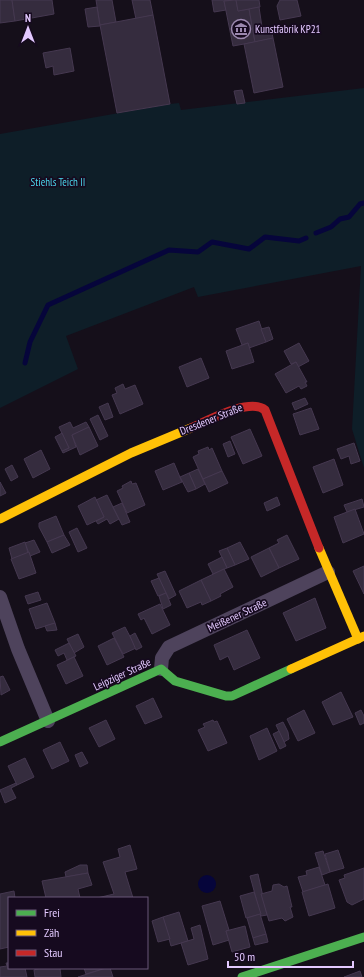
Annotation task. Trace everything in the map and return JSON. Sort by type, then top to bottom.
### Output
[{"type":"street","name":"Dresdener Straße","points":[[0,519],[131,453],[242,406],[255,404],[265,409],[328,572],[361,638]]},
{"type":"street","name":"Meißener Straße","points":[[161,669],[162,658],[169,647],[328,572]]},
{"type":"street","points":[[0,597],[18,649],[48,721]]},
{"type":"street","name":"Leipziger Straße","points":[[0,742],[161,669],[167,676],[176,680],[226,696],[232,696],[361,638]]},
{"type":"street","points":[[242,977],[364,937]]},
{"type":"green space","name":"Stiehls Teich II","points":[[364,88],[364,468],[352,429],[361,266],[198,297],[194,287],[66,336],[78,369],[0,408],[0,134],[170,104],[179,103],[181,110]]},
{"type":"shaded area","points":[[203,875],[211,875],[216,880],[214,891],[211,893],[203,893],[198,888],[198,880]]},
{"type":"building","points":[[0,0],[12,0],[15,21],[0,23]]},
{"type":"building","points":[[12,0],[52,0],[54,14],[15,21]]},
{"type":"building","points":[[96,0],[112,0],[116,22],[100,25]]},
{"type":"building","points":[[132,0],[150,0],[153,15],[136,19]]},
{"type":"building","points":[[212,0],[231,0],[224,1],[226,10],[214,12]]},
{"type":"building","points":[[236,0],[238,11],[249,9],[255,42],[233,46],[224,1]]},
{"type":"building","points":[[236,0],[259,0],[260,7],[238,11]]},
{"type":"building","points":[[280,0],[297,0],[301,16],[280,20],[277,6]]},
{"type":"building","points":[[97,7],[100,26],[88,27],[85,9]]},
{"type":"building","points":[[259,7],[263,34],[272,33],[273,38],[255,42],[249,9]]},
{"type":"building","points":[[153,15],[170,104],[117,113],[100,25]]},
{"type":"building","points":[[273,38],[283,87],[254,93],[244,44]]},
{"type":"building","points":[[70,48],[74,71],[54,75],[53,66],[46,68],[43,53]]},
{"type":"building","points":[[242,90],[245,103],[237,104],[234,91]]},
{"type":"building","points":[[259,321],[266,342],[249,348],[248,343],[242,345],[236,329]]},
{"type":"building","points":[[269,327],[273,339],[266,342],[261,329]]},
{"type":"building","points":[[248,343],[254,362],[232,369],[226,351]]},
{"type":"building","points":[[299,343],[309,361],[298,367],[296,362],[291,364],[284,351]]},
{"type":"building","points":[[201,358],[209,378],[187,387],[179,367]]},
{"type":"building","points":[[296,362],[307,382],[305,382],[307,386],[301,389],[299,386],[286,393],[275,374]]},
{"type":"building","points":[[123,384],[125,389],[135,385],[143,404],[120,414],[112,395],[117,393],[115,388]]},
{"type":"building","points":[[305,398],[308,404],[295,410],[292,403]]},
{"type":"building","points":[[108,403],[113,417],[105,420],[99,407]]},
{"type":"building","points":[[311,408],[319,429],[300,435],[293,414]]},
{"type":"building","points":[[98,415],[108,436],[100,440],[90,419]]},
{"type":"building","points":[[70,422],[73,428],[86,422],[89,427],[72,435],[76,447],[63,453],[62,451],[69,448],[59,427]]},
{"type":"building","points":[[89,427],[98,446],[80,455],[72,435]]},
{"type":"building","points":[[250,429],[262,456],[243,464],[231,437]]},
{"type":"building","points":[[62,433],[69,448],[62,451],[55,437]]},
{"type":"building","points":[[230,441],[235,454],[228,457],[223,444]]},
{"type":"building","points":[[354,443],[360,461],[351,464],[349,456],[341,459],[337,449]]},
{"type":"building","points":[[208,447],[209,450],[212,448],[222,471],[203,479],[193,457],[199,454],[198,451]]},
{"type":"building","points":[[41,450],[50,469],[33,478],[24,459]]},
{"type":"building","points":[[334,459],[343,485],[323,493],[313,467]]},
{"type":"building","points":[[174,463],[182,482],[163,490],[155,471]]},
{"type":"building","points":[[12,465],[18,477],[11,481],[5,469]]},
{"type":"building","points":[[198,469],[205,484],[196,489],[189,473]]},
{"type":"building","points":[[222,471],[228,483],[209,492],[203,479]]},
{"type":"building","points":[[189,473],[196,489],[188,492],[180,477]]},
{"type":"building","points":[[131,481],[132,484],[136,483],[145,505],[127,513],[117,491]]},
{"type":"building","points":[[0,482],[6,493],[0,496]]},
{"type":"building","points":[[107,495],[119,519],[110,524],[107,519],[98,524],[96,521],[104,517],[96,500]]},
{"type":"building","points":[[95,497],[104,517],[87,525],[78,506]]},
{"type":"building","points":[[277,497],[280,505],[267,511],[264,503]]},
{"type":"building","points":[[362,499],[364,507],[347,512],[344,505]]},
{"type":"building","points":[[122,503],[130,522],[122,525],[113,507]]},
{"type":"building","points":[[355,509],[364,534],[343,543],[334,517]]},
{"type":"building","points":[[56,516],[64,535],[47,542],[39,527],[39,523]]},
{"type":"building","points":[[77,528],[87,548],[78,552],[69,532]]},
{"type":"building","points":[[64,535],[70,545],[52,553],[47,542]]},
{"type":"building","points":[[287,535],[299,559],[279,568],[269,548],[279,543],[277,540]]},
{"type":"building","points":[[34,540],[40,552],[30,556],[25,543]]},
{"type":"building","points":[[25,542],[28,553],[12,559],[9,548]]},
{"type":"building","points":[[240,542],[249,559],[235,565],[227,548]]},
{"type":"building","points":[[227,548],[235,565],[227,568],[219,551]]},
{"type":"building","points":[[269,548],[279,568],[261,577],[251,557]]},
{"type":"building","points":[[29,552],[36,573],[19,579],[11,559]]},
{"type":"building","points":[[222,557],[227,568],[213,574],[208,564]]},
{"type":"building","points":[[364,566],[364,594],[353,571]]},
{"type":"building","points":[[224,569],[233,587],[211,601],[201,580]]},
{"type":"building","points":[[165,571],[176,595],[169,599],[157,574]]},
{"type":"building","points":[[159,578],[166,593],[158,596],[151,581]]},
{"type":"building","points":[[201,580],[211,601],[202,605],[201,602],[187,608],[179,591]]},
{"type":"building","points":[[38,592],[41,600],[28,604],[25,596]]},
{"type":"building","points":[[166,593],[171,605],[163,609],[159,596]]},
{"type":"building","points":[[315,598],[326,628],[296,641],[283,613]]},
{"type":"building","points":[[47,603],[55,623],[36,629],[29,609]]},
{"type":"building","points":[[160,604],[170,625],[152,634],[144,618],[141,620],[138,614]]},
{"type":"building","points":[[55,623],[57,630],[47,631],[45,626]]},
{"type":"building","points":[[125,627],[136,648],[123,654],[112,633]]},
{"type":"building","points":[[247,630],[260,658],[234,670],[228,656],[220,660],[214,645]]},
{"type":"building","points":[[135,633],[142,647],[136,650],[130,636]]},
{"type":"building","points":[[78,634],[84,647],[74,653],[67,639]]},
{"type":"building","points":[[114,638],[124,657],[107,665],[98,646]]},
{"type":"building","points":[[69,643],[76,656],[67,660],[64,653],[58,656],[55,650]]},
{"type":"building","points":[[74,657],[83,676],[66,684],[57,665]]},
{"type":"building","points":[[3,676],[10,690],[1,695],[0,677]]},
{"type":"building","points":[[341,692],[353,717],[333,725],[322,702]]},
{"type":"building","points":[[153,698],[162,717],[145,724],[136,706]]},
{"type":"building","points":[[304,710],[315,733],[298,741],[287,719]]},
{"type":"building","points":[[361,710],[364,716],[364,723],[360,725],[355,713]]},
{"type":"building","points":[[106,720],[115,739],[99,747],[89,728]]},
{"type":"building","points":[[213,720],[214,722],[217,721],[227,743],[208,751],[198,730],[205,727],[203,724]]},
{"type":"building","points":[[283,722],[288,732],[289,739],[284,742],[276,725]]},
{"type":"building","points":[[267,728],[277,751],[259,760],[250,736]]},
{"type":"building","points":[[279,731],[286,746],[280,749],[273,734]]},
{"type":"building","points":[[60,742],[69,761],[52,769],[43,750]]},
{"type":"building","points":[[82,752],[88,763],[80,767],[75,755]]},
{"type":"building","points":[[25,758],[34,777],[17,785],[8,766]]},
{"type":"building","points":[[16,783],[17,785],[11,788],[16,798],[5,803],[0,790]]},
{"type":"building","points":[[130,845],[137,869],[125,872],[133,897],[101,897],[114,894],[103,862],[120,857],[118,849]]},
{"type":"building","points":[[338,850],[344,868],[330,872],[325,854]]},
{"type":"building","points":[[323,851],[330,872],[322,875],[315,853]]},
{"type":"building","points":[[80,865],[87,865],[88,873],[66,877],[65,872]]},
{"type":"building","points":[[319,867],[325,885],[303,892],[298,877],[307,875],[306,871]]},
{"type":"building","points":[[364,868],[364,899],[352,905],[347,902],[339,880],[345,878],[344,875]]},
{"type":"building","points":[[88,873],[92,885],[78,889],[80,897],[46,897],[42,881]]},
{"type":"building","points":[[258,874],[267,915],[261,916],[250,876]]},
{"type":"building","points":[[279,884],[284,887],[287,886],[293,917],[285,921],[282,918],[269,921],[261,894],[272,891],[273,885]]},
{"type":"building","points":[[328,884],[335,908],[309,916],[302,892]]},
{"type":"building","points":[[14,891],[15,897],[8,897],[8,947],[0,949],[0,894]]},
{"type":"building","points":[[254,892],[261,914],[246,918],[240,896]]},
{"type":"building","points":[[220,901],[229,930],[226,931],[229,940],[213,945],[202,906]]},
{"type":"building","points":[[179,912],[188,941],[171,946],[163,917]]},
{"type":"building","points":[[260,914],[266,934],[253,938],[247,918]]},
{"type":"building","points":[[163,917],[170,939],[158,942],[152,921]]},
{"type":"building","points":[[200,925],[208,959],[188,965],[181,943],[194,939],[191,928]]},
{"type":"building","points":[[245,926],[250,947],[232,952],[226,931]]},
{"type":"building","points":[[266,934],[268,942],[255,945],[253,938]]},
{"type":"building","points":[[6,963],[8,963],[8,969],[25,969],[27,977],[0,977],[0,967],[7,966]]},
{"type":"building","points":[[60,969],[61,977],[35,977],[34,970]]},
{"type":"building","points":[[84,969],[103,969],[86,974]]},
{"type":"building","points":[[103,969],[110,969],[113,977],[78,977]]},
{"type":"building","points":[[360,971],[362,977],[344,977]]},
{"type":"waterway","points":[[316,233],[331,227],[340,219],[349,217],[360,204],[364,203]]},
{"type":"waterway","points":[[25,363],[30,342],[48,305],[169,250],[198,252],[212,242],[249,249],[265,237],[299,241],[306,238]]},
{"type":"traffic: fast","points":[[0,742],[161,669],[175,681],[226,696],[232,696],[291,669]]},
{"type":"traffic: fast","points":[[242,977],[364,937]]},
{"type":"traffic: slow","points":[[0,519],[131,453],[191,428]]},
{"type":"traffic: slow","points":[[319,548],[358,639]]},
{"type":"traffic: slow","points":[[291,669],[364,636]]},
{"type":"traffic: jam","points":[[191,428],[239,408],[249,406],[258,407],[265,410],[319,548]]},
{"type":"place","name":"Kunstfabrik KP21","points":[[241,29]]}]
